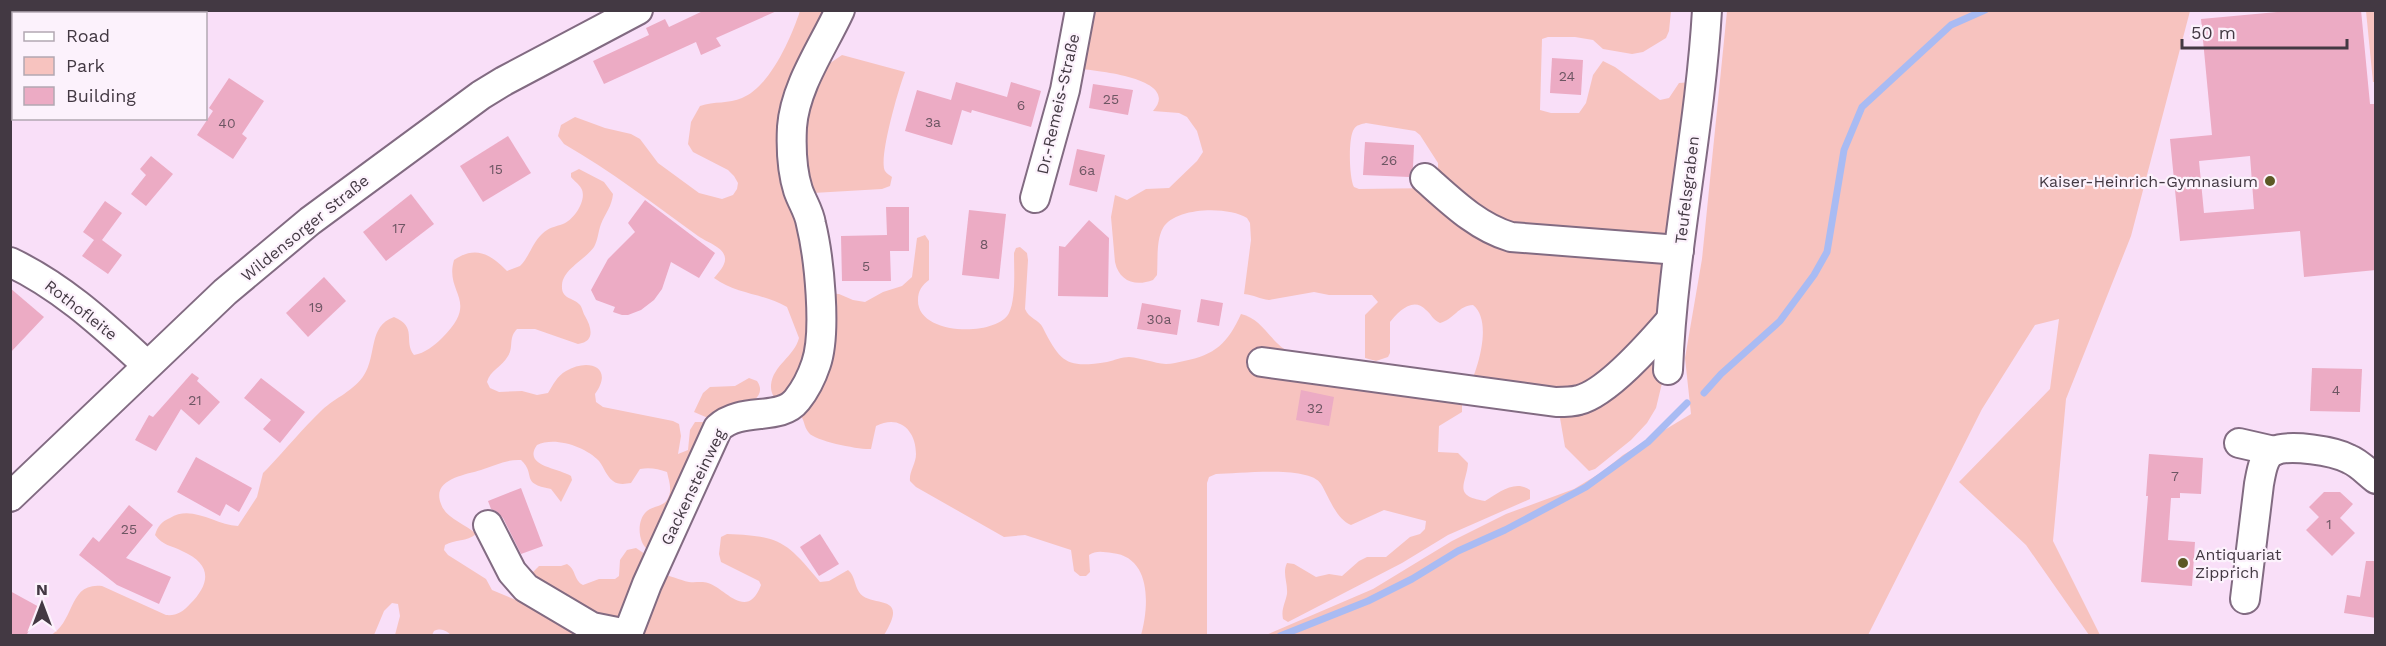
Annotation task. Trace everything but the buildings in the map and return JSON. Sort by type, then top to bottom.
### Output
[{"type":"street","name":"Wildensorger Straße","points":[[10,497],[225,292],[310,221],[408,146],[504,81],[638,10]]},
{"type":"street","name":"Gackensteinweg","points":[[627,635],[647,584],[718,428],[727,419],[791,406],[809,382],[816,364],[820,326],[818,268],[809,213],[797,189],[795,178],[793,112],[800,88],[840,10]]},
{"type":"street","name":"Dr.-Remeis-Straße","points":[[1035,198],[1065,90],[1080,10]]},
{"type":"street","name":"Teufelsgraben","points":[[1668,370],[1670,321],[1702,85],[1707,10]]},
{"type":"street","points":[[1425,178],[1480,223],[1495,232],[1511,237],[1680,250]]},
{"type":"street","name":"Rothofleite","points":[[10,262],[33,273],[73,299],[147,365]]},
{"type":"street","points":[[1262,362],[1556,402],[1581,400],[1604,386],[1647,347],[1670,321]]},
{"type":"street","points":[[2239,443],[2274,451],[2296,449],[2336,454],[2350,459],[2376,479]]},
{"type":"street","points":[[2245,599],[2262,467],[2274,451]]},
{"type":"street","points":[[488,525],[512,572],[526,588],[592,627],[627,635]]},
{"type":"green space","points":[[800,11],[837,11],[823,68],[842,55],[905,72],[894,107],[884,153],[885,171],[892,177],[890,186],[882,189],[813,193],[820,293],[839,294],[865,302],[883,292],[902,286],[912,277],[917,238],[925,235],[929,241],[929,280],[922,286],[919,294],[921,312],[930,321],[943,326],[975,329],[990,326],[1002,321],[1009,313],[1014,292],[1014,253],[1016,248],[1020,247],[1027,253],[1028,260],[1025,309],[1041,325],[1055,349],[1067,361],[1094,364],[1129,357],[1166,364],[1195,358],[1219,346],[1231,333],[1241,314],[1255,321],[1289,352],[1462,401],[1462,412],[1439,426],[1438,452],[1458,453],[1468,463],[1464,492],[1474,499],[1485,501],[1507,488],[1518,486],[1530,490],[1530,499],[1448,535],[1402,563],[1288,622],[1283,619],[1287,594],[1285,571],[1287,563],[1294,564],[1316,577],[1329,574],[1342,576],[1367,557],[1386,557],[1410,537],[1420,534],[1425,529],[1426,521],[1384,510],[1351,525],[1337,513],[1321,484],[1314,478],[1288,472],[1216,474],[1209,477],[1207,483],[1207,635],[1141,635],[1146,598],[1144,585],[1141,573],[1135,564],[1125,557],[1112,553],[1092,553],[1089,555],[1090,572],[1086,576],[1080,576],[1074,571],[1071,550],[1025,535],[1004,537],[916,487],[910,481],[916,458],[915,445],[909,431],[899,423],[884,423],[876,426],[871,449],[838,444],[813,436],[807,430],[800,415],[776,399],[771,391],[773,378],[779,366],[793,351],[799,338],[787,307],[732,288],[714,278],[724,263],[724,254],[721,251],[564,144],[558,136],[561,125],[575,117],[605,128],[631,134],[640,139],[658,163],[699,193],[722,199],[733,195],[738,183],[734,176],[728,170],[693,152],[688,144],[691,122],[700,106],[737,100],[762,84],[785,47]]},
{"type":"green space","points":[[1084,11],[1671,11],[1666,38],[1643,52],[1632,54],[1603,49],[1593,40],[1575,37],[1542,39],[1540,110],[1551,113],[1579,113],[1586,103],[1593,75],[1603,61],[1615,67],[1660,100],[1669,98],[1679,83],[1692,82],[1674,208],[1674,232],[1663,238],[1644,241],[1568,240],[1507,233],[1474,212],[1466,213],[1466,219],[1495,236],[1517,242],[1598,249],[1613,254],[1660,254],[1671,258],[1664,320],[1663,379],[1656,408],[1647,423],[1631,440],[1595,469],[1589,471],[1565,447],[1560,418],[1552,409],[1514,400],[1483,400],[1469,394],[1468,389],[1476,370],[1483,333],[1479,312],[1473,305],[1464,307],[1440,323],[1421,306],[1406,307],[1390,322],[1388,357],[1376,361],[1365,358],[1365,315],[1378,302],[1372,295],[1329,295],[1314,292],[1269,300],[1244,294],[1251,240],[1250,223],[1247,218],[1238,214],[1215,210],[1190,212],[1169,221],[1159,238],[1157,275],[1153,280],[1146,282],[1129,281],[1120,274],[1115,262],[1111,217],[1115,195],[1127,200],[1146,189],[1169,188],[1197,161],[1203,152],[1197,131],[1187,117],[1179,113],[1153,111],[1159,99],[1156,90],[1130,78],[1072,68]],"holes":[[[1366,123],[1415,131],[1438,163],[1438,186],[1435,188],[1359,189],[1354,187],[1350,158],[1352,133],[1355,128]]]},
{"type":"green space","points":[[1727,11],[2190,11],[2131,236],[2066,399],[2053,541],[2100,635],[2089,635],[2026,545],[1959,482],[2050,389],[2059,319],[2035,325],[1982,409],[1868,635],[1266,635],[1373,589],[1452,541],[1506,514],[1574,489],[1602,472],[1623,455],[1691,414],[1685,358],[1702,259]]},
{"type":"green space","points":[[2366,11],[2375,11],[2375,82],[2373,82]]},
{"type":"green space","points":[[579,169],[604,182],[613,194],[594,247],[570,269],[562,285],[563,293],[581,306],[589,325],[590,337],[578,344],[535,329],[517,329],[514,332],[508,356],[491,374],[487,382],[490,388],[499,392],[522,391],[537,395],[548,393],[566,371],[582,365],[590,365],[600,371],[602,377],[595,394],[596,402],[603,407],[679,424],[681,436],[678,454],[688,450],[690,430],[695,422],[703,422],[706,426],[648,550],[640,537],[641,520],[647,511],[663,504],[669,497],[667,472],[640,469],[631,483],[617,483],[609,477],[593,456],[570,444],[544,443],[537,445],[534,452],[534,458],[538,462],[571,476],[572,480],[561,502],[551,489],[541,487],[532,481],[526,465],[521,460],[506,462],[451,479],[441,489],[439,496],[447,514],[476,534],[445,545],[444,550],[448,555],[486,579],[492,590],[535,608],[532,573],[539,566],[567,564],[583,585],[599,579],[615,579],[619,576],[620,560],[627,550],[636,548],[648,556],[621,635],[452,636],[446,631],[439,630],[434,631],[432,635],[395,635],[400,616],[398,604],[392,603],[384,611],[374,635],[49,636],[64,622],[77,597],[91,586],[102,586],[166,615],[176,614],[185,609],[202,589],[205,581],[203,568],[192,556],[158,539],[155,535],[160,525],[178,514],[187,513],[238,526],[257,497],[263,473],[322,410],[355,385],[364,375],[380,327],[394,317],[406,325],[414,355],[433,346],[453,325],[459,315],[459,298],[452,272],[454,260],[462,255],[476,252],[489,256],[507,271],[520,266],[542,234],[567,222],[579,209],[583,193],[571,177],[571,173]]},
{"type":"green space","points":[[749,378],[757,381],[760,389],[754,401],[708,418],[694,412],[703,393],[710,387],[735,386]]},
{"type":"green space","points":[[727,534],[771,539],[781,543],[799,557],[820,582],[829,581],[848,570],[864,597],[886,603],[891,607],[893,612],[891,621],[884,635],[631,636],[661,575],[689,582],[708,583],[743,602],[755,596],[761,585],[759,581],[721,562],[719,554],[721,537]]},
{"type":"waterway","points":[[1704,393],[1721,374],[1780,321],[1814,275],[1827,252],[1844,150],[1862,107],[1951,25],[1985,10]]},
{"type":"waterway","points":[[1280,636],[1368,601],[1412,579],[1458,551],[1505,530],[1586,487],[1648,442],[1687,403]]},
{"type":"place","name":"Kaiser-Heinrich-Gymnasium","points":[[2270,181]]},
{"type":"place","name":"Antiquariat Zipprich","points":[[2183,563]]}]
